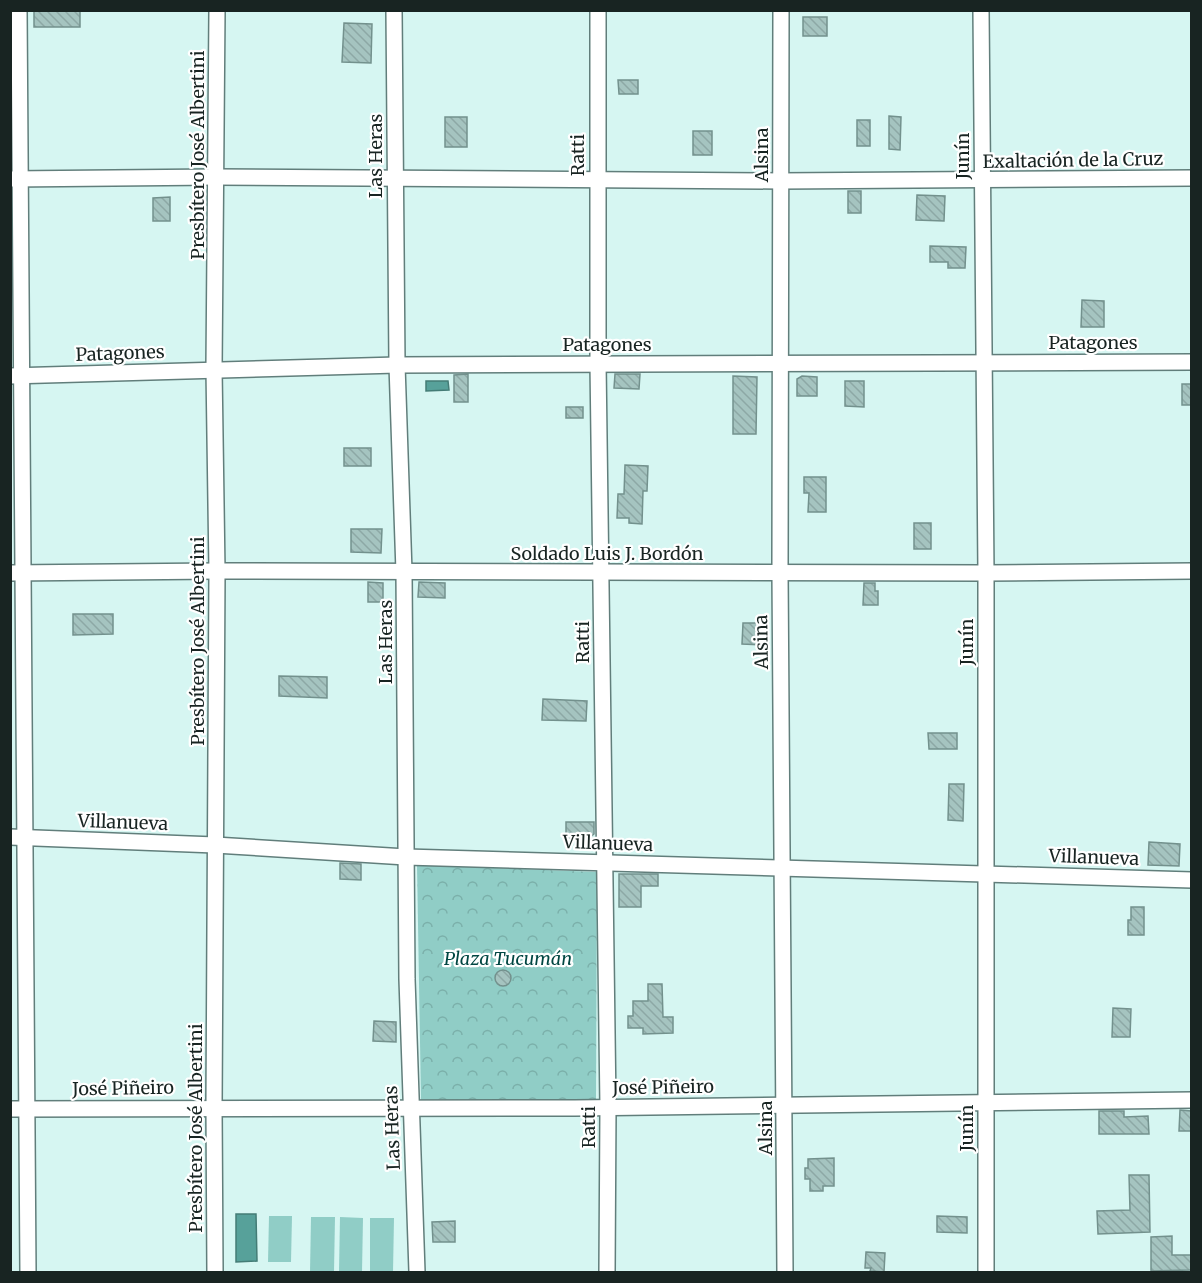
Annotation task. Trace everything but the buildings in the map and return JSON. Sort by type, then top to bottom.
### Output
[{"type":"street","points":[[19,10],[15,179],[17,837],[27,1109],[28,1272]]},
{"type":"street","name":"Presbítero José Albertini","points":[[215,1272],[217,571],[214,369],[217,10]]},
{"type":"street","name":"Las Heras","points":[[393,10],[397,365],[404,572],[407,979],[417,1272]]},
{"type":"street","name":"Ratti","points":[[598,10],[598,363],[608,1107],[608,1272]]},
{"type":"street","name":"Alsina","points":[[781,10],[780,573],[784,1272]]},
{"type":"street","name":"Junín","points":[[981,10],[986,573],[986,1272]]},
{"type":"street","name":"Exaltación de la Cruz","points":[[15,179],[217,177],[780,181],[1191,178]]},
{"type":"street","name":"Patagones","points":[[16,376],[397,365],[1191,362]]},
{"type":"street","name":"Soldado Luis J. Bordón","points":[[16,573],[1191,571]]},
{"type":"street","name":"Villanueva","points":[[17,837],[215,845],[406,857],[1191,880]]},
{"type":"street","name":"José Piñeiro","points":[[10,1109],[608,1107],[1191,1100]]},
{"type":"green space","name":"Plaza Tucumán","points":[[417,865],[597,872],[596,1100],[421,1100]]},
{"type":"green space","points":[[269,1216],[292,1216],[291,1262],[268,1262]]},
{"type":"green space","points":[[311,1217],[335,1217],[334,1272],[310,1272]]},
{"type":"green space","points":[[340,1217],[363,1218],[362,1272],[339,1272]]},
{"type":"green space","points":[[370,1218],[394,1218],[393,1272],[370,1272]]},
{"type":"shaded area","points":[[426,381],[448,381],[449,390],[426,391]]},
{"type":"shaded area","points":[[236,1214],[256,1214],[257,1261],[236,1262]]}]
